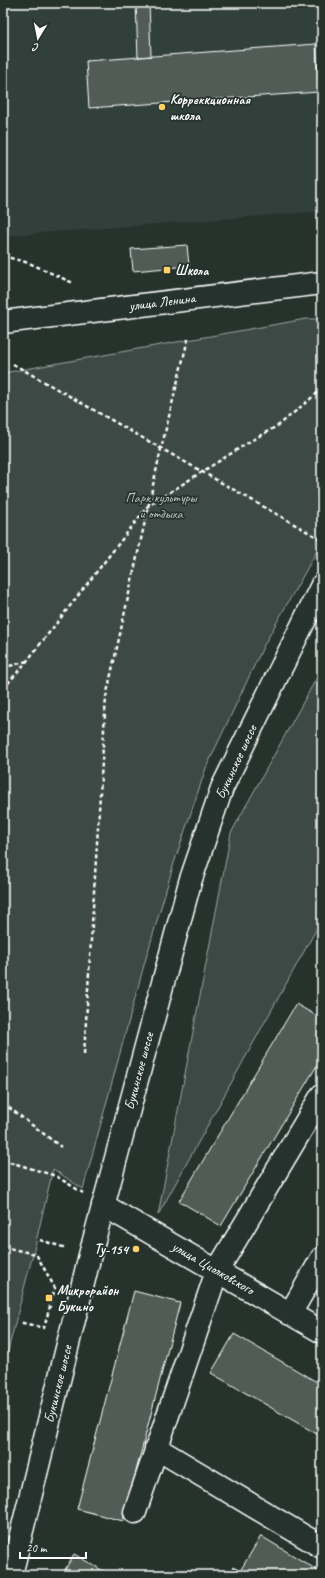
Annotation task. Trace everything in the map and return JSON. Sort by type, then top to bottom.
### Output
[{"type":"main road","name":"улица Ленина","points":[[3,322],[322,283]]},
{"type":"main road","name":"Букинское шоссе","points":[[11,1575],[103,1205],[190,882],[222,788],[322,585]]},
{"type":"main road","points":[[136,1512],[156,1448],[217,1271],[322,1095]]},
{"type":"main road","name":"улица Циолковского","points":[[103,1205],[322,1332]]},
{"type":"main road","points":[[290,1314],[322,1258]]},
{"type":"main road","points":[[156,1448],[322,1547]]},
{"type":"path","points":[[3,256],[29,263],[73,283]]},
{"type":"path","points":[[84,1054],[106,697],[161,449],[188,339]]},
{"type":"path","points":[[13,364],[322,540]]},
{"type":"path","points":[[3,690],[148,506],[279,425],[322,389]]},
{"type":"path","points":[[3,668],[27,661]]},
{"type":"path","points":[[3,1103],[61,1147]]},
{"type":"path","points":[[3,1160],[56,1176],[103,1205]]},
{"type":"path","points":[[40,1240],[66,1248]]},
{"type":"path","points":[[3,1247],[36,1254],[55,1288],[44,1328],[19,1322]]},
{"type":"shaded area","name":"Корреккционная школа","points":[[3,3],[322,3],[322,211],[3,236]]},
{"type":"green space","name":"Парк культуры и отдыха","points":[[306,319],[322,319],[322,542],[264,645],[206,768],[174,863],[144,965],[83,1189],[53,1169],[3,1370],[3,373]]},
{"type":"green space","points":[[322,668],[322,919],[158,1215],[231,833]]},
{"type":"building","points":[[136,3],[149,3],[151,56],[138,57]]},
{"type":"building","points":[[316,44],[319,92],[89,108],[86,61]]},
{"type":"building","points":[[187,245],[189,266],[133,271],[131,249]]},
{"type":"building","points":[[296,1004],[322,1019],[322,1057],[221,1226],[179,1201]]},
{"type":"building","points":[[134,1291],[180,1303],[123,1521],[77,1509]]},
{"type":"building","points":[[234,1334],[322,1385],[322,1437],[211,1373]]},
{"type":"building","points":[[261,1536],[322,1573],[322,1575],[228,1575],[233,1567],[240,1571]]},
{"type":"building","points":[[74,1554],[110,1575],[62,1575]]},
{"type":"place","name":"Корреккционная школа","points":[[162,107]]},
{"type":"place","name":"Школа","points":[[167,270]]},
{"type":"place","name":"Ту-154","points":[[136,1249]]},
{"type":"place","name":"Микрорайон Букино","points":[[49,1298]]}]
